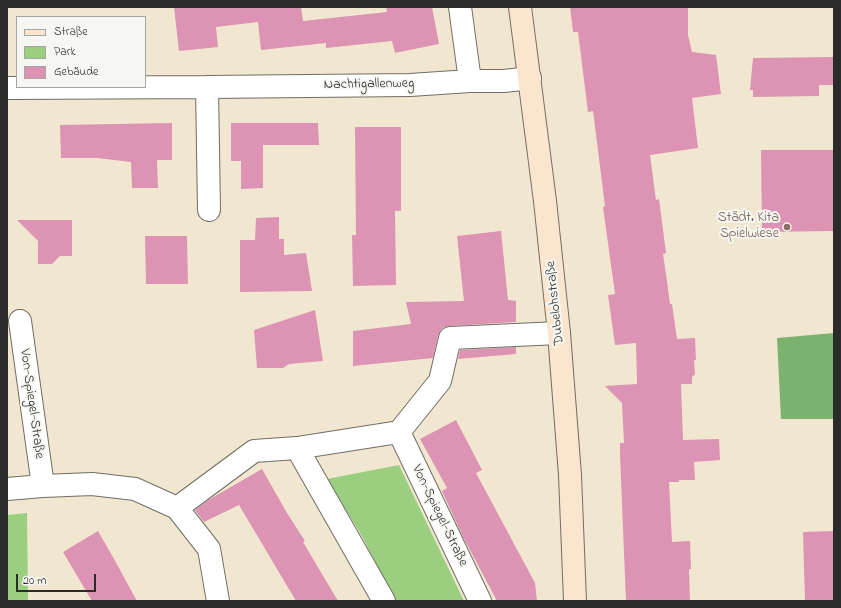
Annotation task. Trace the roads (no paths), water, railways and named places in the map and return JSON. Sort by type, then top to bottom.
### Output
[{"type":"main road","name":"Dubelohstraße","points":[[520,7],[545,200],[559,333],[570,475],[575,601]]},
{"type":"street","points":[[460,7],[470,80]]},
{"type":"street","name":"Nachtigallenweg","points":[[146,87],[410,85],[470,80],[504,81],[530,78]]},
{"type":"street","points":[[207,87],[209,210]]},
{"type":"street","name":"Von-Spiegel-Straße","points":[[20,321],[43,486]]},
{"type":"street","points":[[177,508],[254,451],[297,448],[399,432],[440,382],[450,338],[559,333]]},
{"type":"street","name":"Von-Spiegel-Straße","points":[[399,432],[480,601]]},
{"type":"street","points":[[297,448],[384,601]]},
{"type":"street","points":[[7,489],[92,484],[135,490],[177,508],[209,549],[218,601]]},
{"type":"place","name":"Städt. Kita Spielwiese","points":[[787,227]]}]
